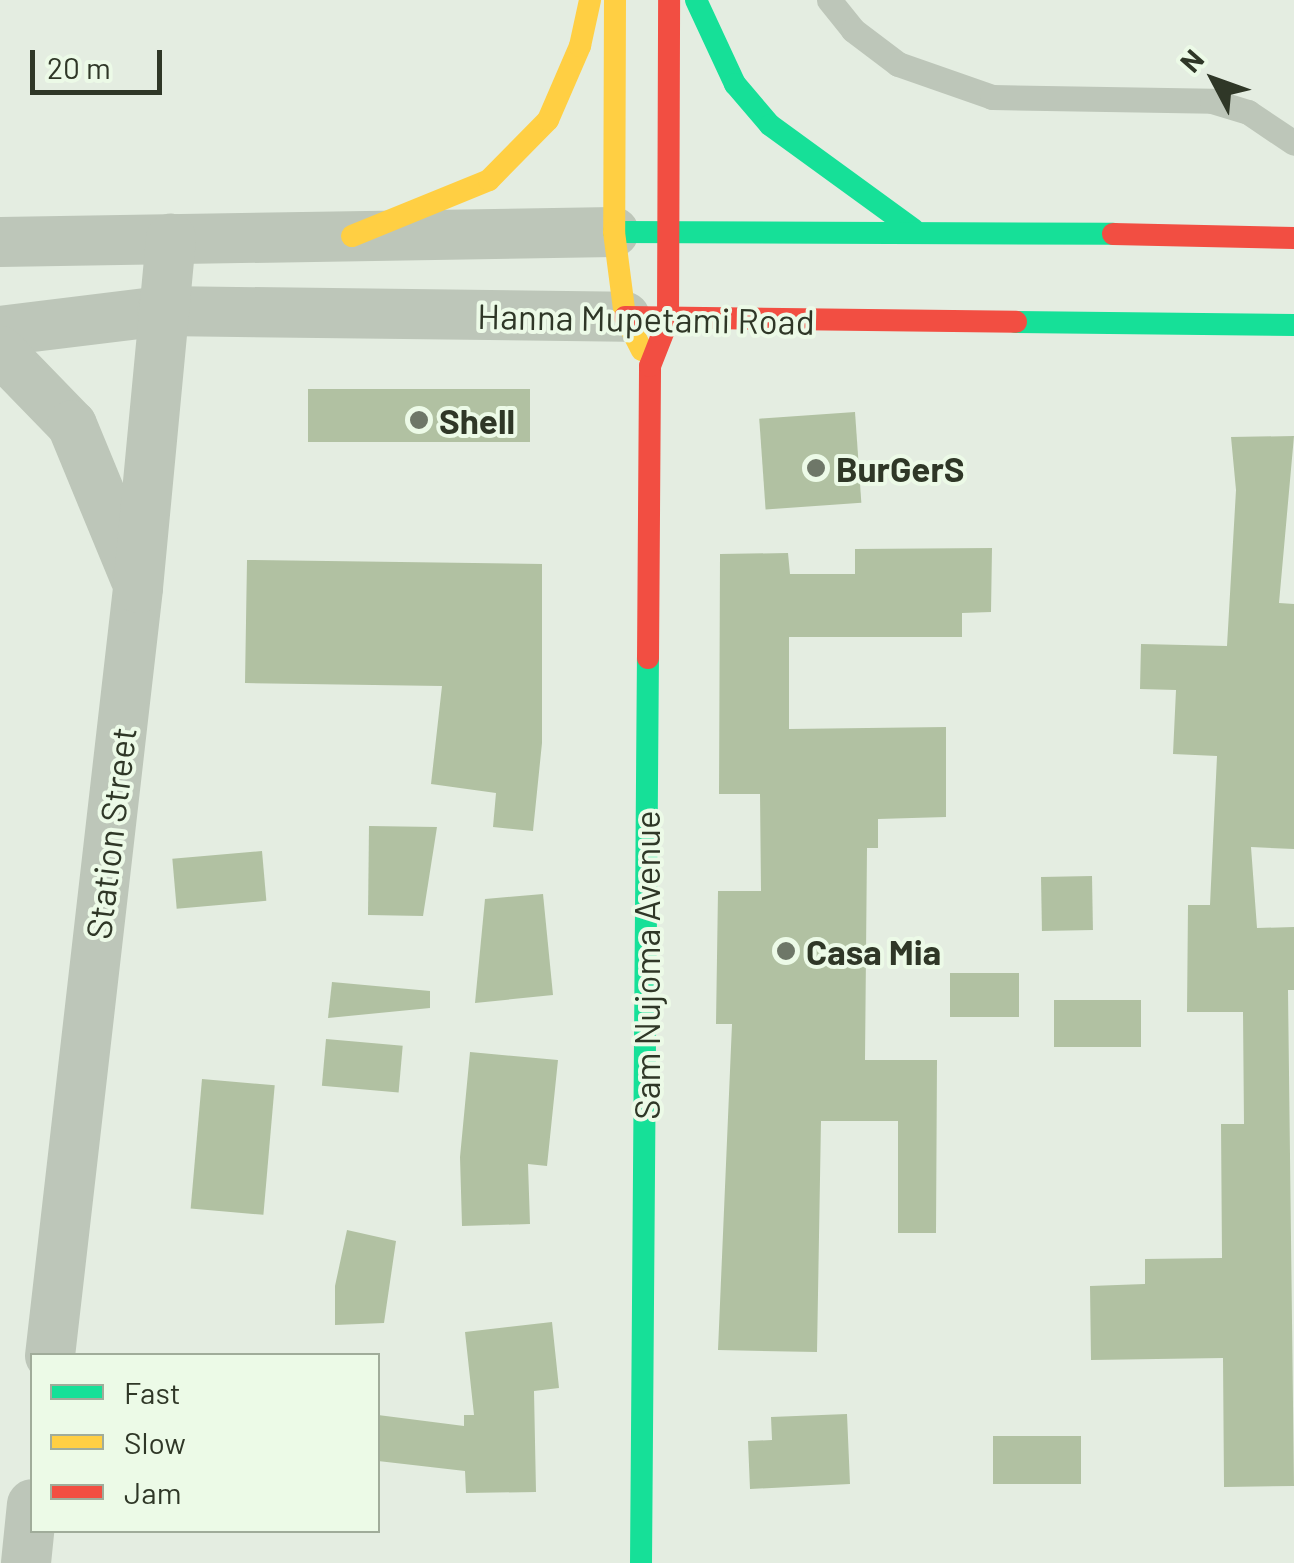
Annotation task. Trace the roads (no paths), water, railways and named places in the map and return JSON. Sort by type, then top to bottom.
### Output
[{"type":"main road","points":[[352,236],[490,180],[548,120],[580,46],[590,0]]},
{"type":"main road","name":"Sam Nujoma Avenue","points":[[615,0],[614,232],[646,318],[650,366],[642,1563]]},
{"type":"main road","name":"Sam Nujoma Avenue","points":[[650,366],[646,318],[668,231],[669,0]]},
{"type":"main road","points":[[696,0],[734,84],[770,125],[913,229]]},
{"type":"main road","points":[[614,232],[913,229],[1294,238]]},
{"type":"main road","name":"Hanna Mupetami Road","points":[[646,318],[1294,325]]},
{"type":"street","points":[[0,242],[614,232]]},
{"type":"street","name":"Station Street","points":[[50,1353],[138,588],[171,238]]},
{"type":"street","name":"Hanna Mupetami Road","points":[[0,331],[162,310],[646,318]]},
{"type":"street","points":[[0,351],[72,425],[138,588]]},
{"type":"street","points":[[26,1563],[30,1524]]},
{"type":"lane","points":[[829,0],[852,30],[898,64],[992,97],[1212,102],[1248,112],[1294,142]]},
{"type":"place","name":"Shell","points":[[419,420]]},
{"type":"place","name":"BurGerS","points":[[816,468]]},
{"type":"place","name":"Casa Mia","points":[[786,951]]}]
